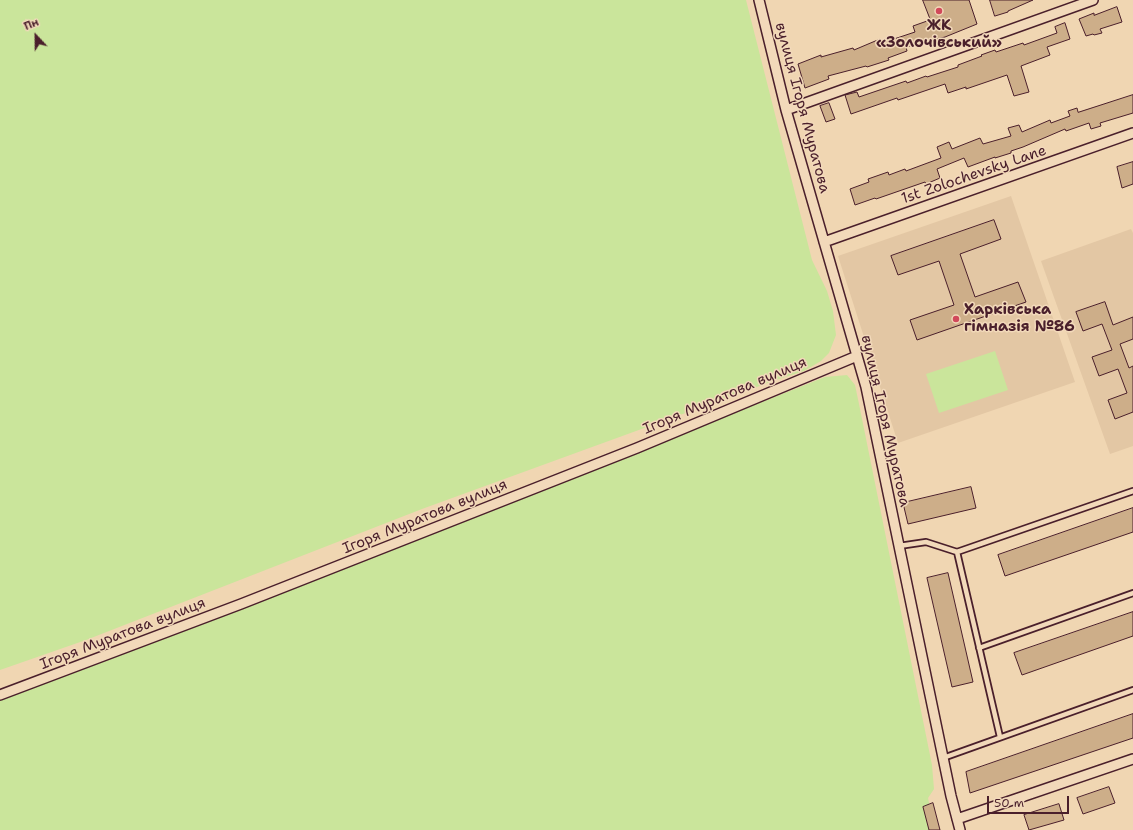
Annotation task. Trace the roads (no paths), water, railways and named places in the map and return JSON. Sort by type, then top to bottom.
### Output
[{"type":"street","name":"вулиця Ігоря Муратова","points":[[759,0],[786,110],[866,387],[951,796],[960,830]]},
{"type":"street","points":[[786,110],[1093,0]]},
{"type":"street","name":"1st Zolochevsky Lane","points":[[824,242],[1133,133]]},
{"type":"street","name":"Ігоря Муратова вулиця","points":[[0,695],[248,601],[637,448],[856,356]]},
{"type":"street","points":[[957,818],[1133,759]]},
{"type":"lane","points":[[899,546],[926,542],[957,552],[1133,491]]},
{"type":"lane","points":[[957,552],[1000,737]]},
{"type":"lane","points":[[979,648],[1133,593]]},
{"type":"lane","points":[[943,758],[1133,690]]},
{"type":"place","name":"ЖК «Золочівський»","points":[[939,11]]},
{"type":"place","name":"Харківська гімназія №86","points":[[956,319]]}]
